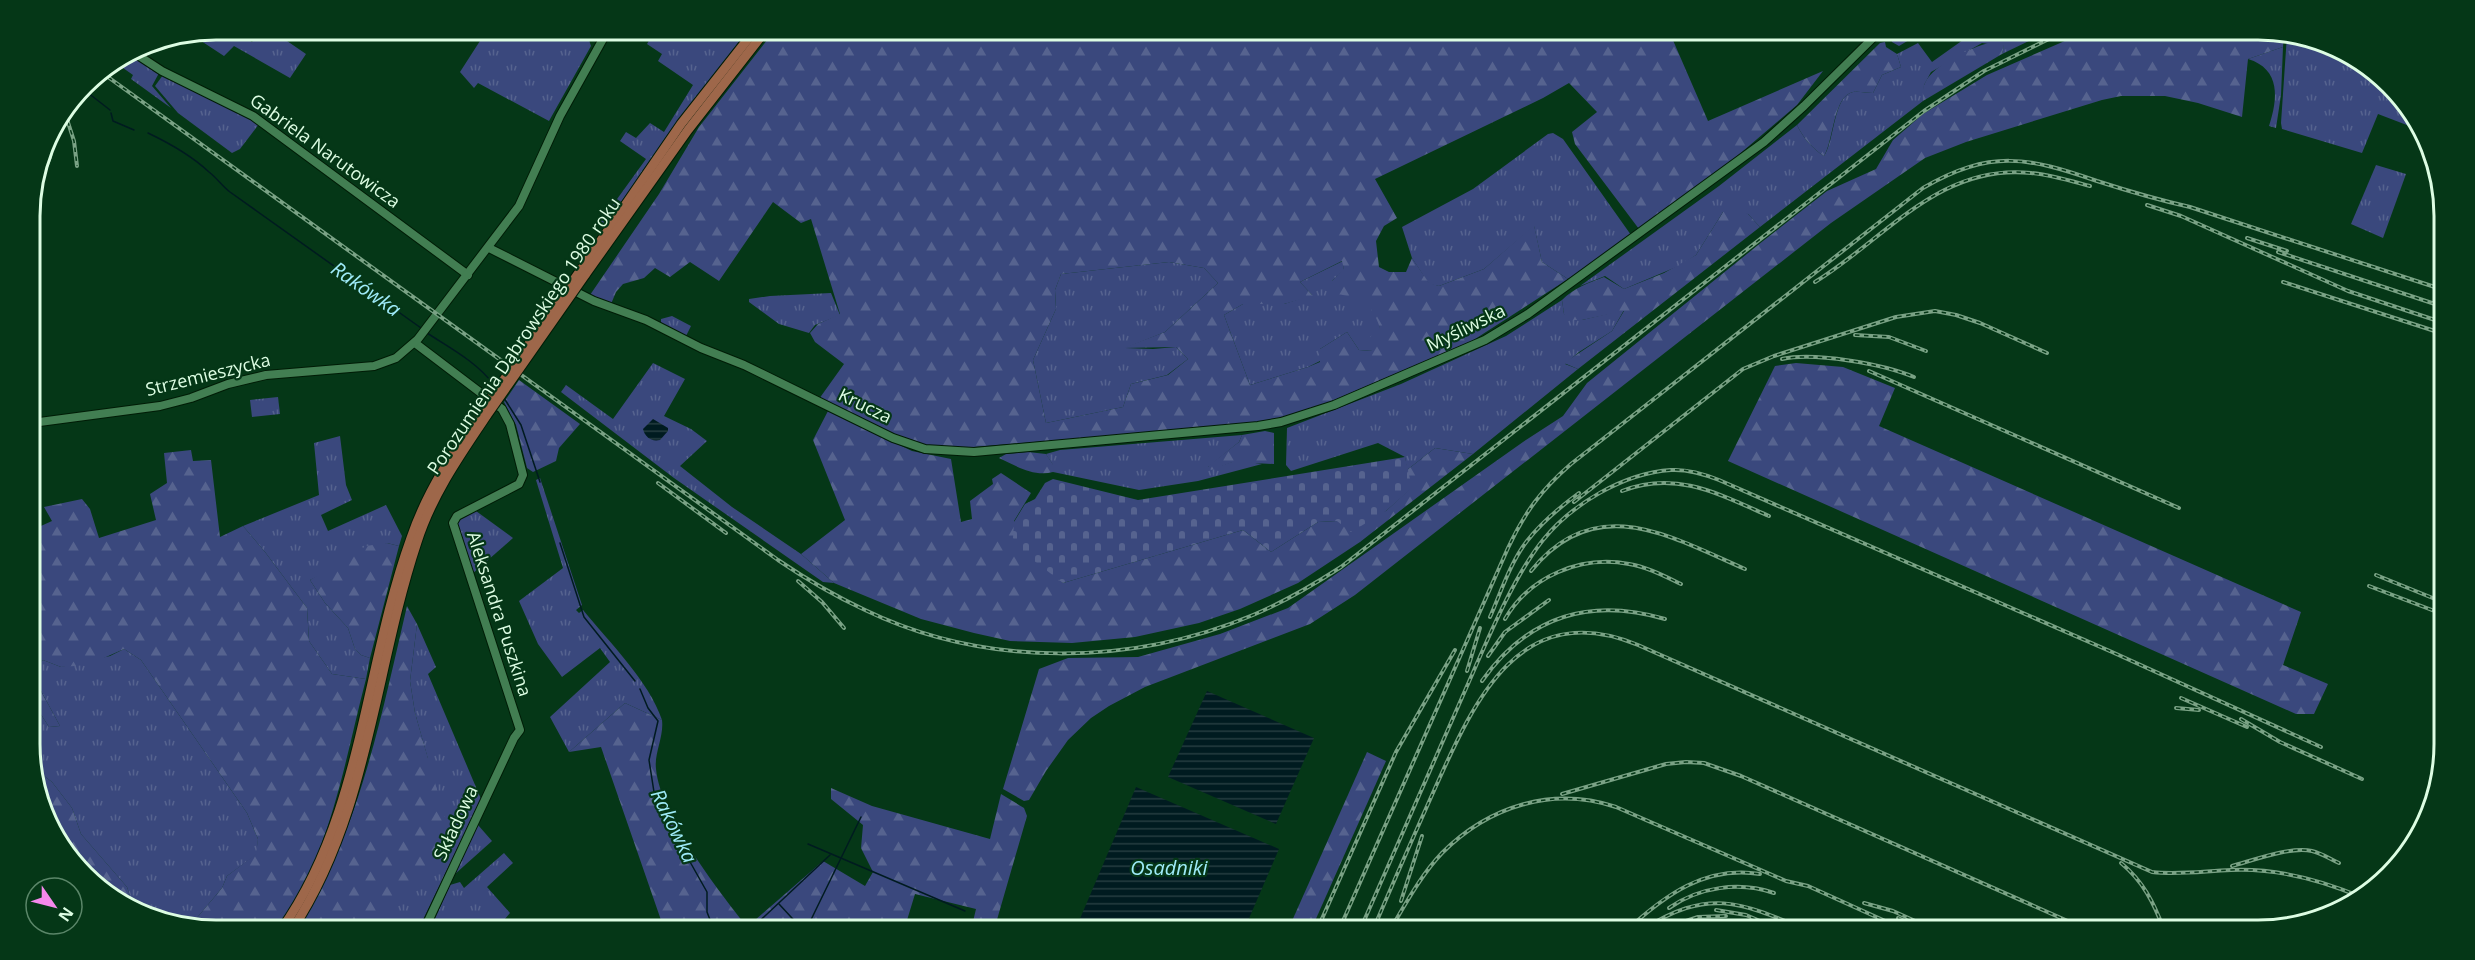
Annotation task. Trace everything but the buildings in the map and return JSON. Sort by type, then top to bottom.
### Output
[{"type":"main road","name":"Porozumienia Dąbrowskiego 1980 roku","points":[[287,920],[310,883],[340,813],[397,581],[415,528],[442,470],[582,273],[681,124],[747,40]]},
{"type":"main road","name":"Porozumienia Dąbrowskiego 1980 roku","points":[[582,273],[758,40]]},
{"type":"main road","name":"Porozumienia Dąbrowskiego 1980 roku","points":[[298,920],[319,884],[348,815],[417,540],[448,474],[484,413]]},
{"type":"street","name":"Strzemieszycka","points":[[41,422],[156,407],[187,400],[228,384],[266,375],[374,366],[396,358],[418,340],[489,248],[523,199],[558,120],[602,40]]},
{"type":"street","name":"Myśliwska","points":[[974,452],[1236,429],[1281,422],[1334,405],[1466,349],[1528,314],[1750,153],[1783,127],[1871,40]]},
{"type":"street","name":"Gabriela Narutowicza","points":[[141,58],[155,67],[253,116],[468,275]]},
{"type":"street","name":"Krucza","points":[[489,248],[598,303],[642,319],[912,445],[931,450],[974,452]]},
{"type":"street","name":"Aleksandra Puszkina","points":[[418,340],[498,405],[506,416],[523,475],[521,482],[457,516],[453,525],[520,730]]},
{"type":"street","name":"Składowa","points":[[429,920],[514,738],[520,730]]},
{"type":"green space","points":[[286,40],[306,54],[290,78],[234,46],[224,56],[202,41]]},
{"type":"green space","points":[[481,40],[589,40],[591,46],[549,121],[478,83],[474,88],[460,72]]},
{"type":"green space","points":[[649,40],[740,40],[670,131],[604,227],[599,224],[646,159],[620,141],[626,132],[636,138],[650,123],[664,132],[693,85],[658,61],[662,54],[647,44]]},
{"type":"green space","points":[[767,40],[1673,40],[1708,121],[1823,71],[1797,105],[1736,157],[1639,229],[1575,144],[1572,132],[1597,112],[1569,83],[1543,98],[1375,179],[1397,218],[1384,226],[1376,241],[1379,267],[1389,272],[1406,272],[1412,258],[1429,283],[1439,286],[1484,269],[1534,225],[1542,262],[1568,279],[1472,341],[1318,407],[1280,418],[1240,425],[950,449],[912,443],[819,399],[844,364],[815,342],[810,333],[818,324],[840,314],[811,219],[801,223],[773,202],[719,281],[690,262],[670,277],[655,268],[644,278],[623,284],[616,292],[611,304],[590,295],[659,194],[699,127]],"holes":[[[1342,261],[1344,269],[1332,281],[1332,293],[1357,299],[1373,311],[1380,328],[1370,337],[1372,351],[1359,350],[1347,332],[1320,349],[1320,362],[1250,385],[1224,315],[1243,304],[1284,304],[1313,296],[1300,282]],[[1169,262],[1204,268],[1218,283],[1165,332],[1123,348],[1176,347],[1188,359],[1168,375],[1131,384],[1123,407],[1046,423],[1033,360],[1056,309],[1055,290],[1061,274]]]},
{"type":"green space","points":[[1892,40],[1909,40],[1899,46]]},
{"type":"green space","points":[[1963,40],[2031,40],[2002,54],[2004,46],[1982,43],[1931,72],[1924,85],[1923,101],[1760,227],[1748,214],[1723,212],[1696,255],[1681,265],[1624,289],[1605,276],[1580,286],[1719,186],[1797,125],[1809,143],[1824,156],[1838,110],[1846,95],[1853,92],[1873,93],[1882,75],[1901,67],[1897,54],[1918,43],[1932,62]]},
{"type":"green space","points":[[2067,40],[2259,40],[2283,42],[2283,47],[2248,59],[2242,117],[2198,103],[2165,96],[2121,96],[1966,142],[1925,158],[1831,223],[1355,595],[1310,624],[1145,687],[1109,706],[1091,718],[1068,740],[1029,800],[1024,801],[1003,789],[1039,669],[1068,658],[1138,657],[1220,634],[1288,608],[1563,416],[1587,383],[1763,241],[1827,191],[1876,169],[1893,140],[1923,114],[1987,75]]},
{"type":"green space","points":[[1996,41],[2004,46],[2002,54],[1923,101],[1924,85],[1937,69],[1967,51]]},
{"type":"green space","points":[[1885,42],[1886,47],[1897,54],[1901,67],[1882,75],[1873,93],[1853,92],[1846,95],[1841,101],[1824,156],[1809,143],[1797,125],[1880,43]]},
{"type":"green space","points":[[2286,43],[2315,50],[2356,70],[2391,100],[2409,126],[2378,114],[2362,153],[2282,129]]},
{"type":"green space","points":[[2283,47],[2281,95],[2276,128],[2269,126],[2275,96],[2272,77],[2259,64],[2248,59]]},
{"type":"green space","points":[[138,59],[159,73],[152,86],[171,108],[131,79],[133,75],[123,68]]},
{"type":"green space","points":[[163,75],[259,124],[240,149],[232,153],[178,113],[155,86]]},
{"type":"green space","points":[[1553,133],[1563,139],[1631,235],[1568,279],[1542,262],[1534,226],[1484,269],[1439,286],[1429,284],[1412,258],[1402,227],[1473,189],[1548,134]]},
{"type":"green space","points":[[2376,165],[2406,174],[2383,238],[2351,224]]},
{"type":"green space","points":[[1738,209],[1748,214],[1760,227],[1578,369],[1564,363],[1612,331],[1624,311],[1582,320],[1569,320],[1564,314],[1562,300],[1571,292],[1604,277],[1624,289],[1664,273],[1696,255],[1723,212]]},
{"type":"green space","points":[[1343,261],[1344,270],[1332,281],[1362,299],[1374,312],[1380,328],[1373,351],[1359,350],[1347,332],[1320,349],[1320,361],[1250,385],[1224,315],[1243,304],[1284,304],[1312,295],[1300,282]]},
{"type":"green space","points":[[1169,262],[1204,268],[1218,283],[1165,332],[1125,348],[1176,347],[1188,359],[1167,375],[1131,384],[1123,407],[1046,423],[1033,360],[1056,309],[1055,290],[1061,274]]},
{"type":"green space","points":[[831,293],[840,315],[815,325],[809,333],[779,324],[749,302],[749,299],[770,296]]},
{"type":"green space","points":[[1562,300],[1564,314],[1582,320],[1624,310],[1612,331],[1565,364],[1578,369],[1473,454],[1435,448],[1407,470],[1405,457],[1378,443],[1291,471],[1286,465],[1287,428],[1401,384],[1506,336]]},
{"type":"green space","points":[[672,316],[691,326],[686,336],[661,324],[661,319]]},
{"type":"green space","points":[[653,363],[685,379],[664,416],[691,429],[707,441],[680,466],[732,507],[801,554],[834,583],[823,582],[674,478],[561,392],[566,385],[613,419]]},
{"type":"green space","points":[[1796,363],[1843,367],[1895,388],[1879,426],[2301,612],[2283,665],[2328,684],[2314,714],[2296,714],[1728,461],[1775,366]]},
{"type":"green space","points":[[519,380],[580,424],[559,448],[556,461],[533,472],[527,468],[516,425],[504,402]]},
{"type":"green space","points":[[278,397],[280,414],[252,417],[250,400]]},
{"type":"green space","points":[[828,411],[912,451],[951,459],[961,522],[972,519],[970,501],[993,484],[992,479],[1001,473],[1031,493],[1014,521],[1063,583],[1243,530],[1271,552],[1318,522],[1337,521],[1386,511],[1411,488],[1407,470],[1435,448],[1473,454],[1360,542],[1298,583],[1240,609],[1199,623],[1135,637],[1072,643],[1010,641],[921,619],[834,583],[801,554],[845,520],[813,440]]},
{"type":"green space","points":[[1265,431],[1274,433],[1274,464],[1233,462],[1211,470],[1208,466],[1239,442],[1242,435]]},
{"type":"green space","points":[[1242,435],[1239,442],[1208,467],[1240,461],[1262,464],[1198,481],[1139,490],[1053,472],[1053,465],[1046,454],[1060,450]]},
{"type":"green space","points":[[340,436],[346,485],[352,500],[321,515],[328,531],[386,505],[402,536],[399,546],[387,543],[310,580],[325,603],[348,628],[355,649],[361,655],[370,658],[366,679],[332,674],[309,641],[307,608],[243,526],[319,495],[314,443]]},
{"type":"green space","points":[[191,450],[193,461],[211,460],[220,537],[243,526],[307,608],[309,641],[332,674],[366,679],[342,777],[322,842],[310,873],[282,920],[197,918],[222,888],[227,876],[256,854],[258,839],[247,813],[141,660],[124,649],[88,665],[61,667],[43,660],[40,662],[40,526],[52,521],[44,507],[82,499],[90,509],[99,538],[156,520],[150,494],[167,483],[164,453]]},
{"type":"green space","points":[[1028,452],[1046,454],[1054,466],[1053,472],[1032,472],[999,458],[1006,454]]},
{"type":"green space","points":[[1405,457],[1412,488],[1386,511],[1351,532],[1337,521],[1318,522],[1271,552],[1243,530],[1063,583],[1020,550],[1013,538],[1014,522],[1025,504],[1035,499],[1045,483],[1053,479],[1138,500]]},
{"type":"green space","points":[[540,478],[582,605],[576,610],[579,613],[583,610],[638,676],[656,705],[662,720],[625,703],[569,752],[550,717],[610,662],[600,648],[562,677],[538,644],[519,601],[563,568],[536,480]]},
{"type":"green space","points":[[476,511],[513,538],[472,574],[457,524],[461,519]]},
{"type":"green space","points":[[387,543],[399,546],[370,658],[361,655],[355,649],[348,628],[325,603],[310,580],[366,546]]},
{"type":"green space","points":[[407,606],[417,624],[410,681],[415,713],[452,842],[453,854],[367,920],[303,920],[337,854],[352,814],[366,773]]},
{"type":"green space","points":[[417,624],[436,667],[428,674],[481,799],[423,920],[364,920],[428,759],[415,713],[410,681]]},
{"type":"green space","points":[[124,649],[141,660],[247,813],[258,839],[257,854],[227,876],[222,888],[197,918],[160,910],[130,896],[127,887],[81,834],[72,808],[52,782],[44,775],[40,713],[49,727],[60,726],[40,689],[40,662],[43,660],[61,667],[110,656]]},
{"type":"green space","points":[[40,689],[60,726],[49,727],[40,713]]},
{"type":"green space","points":[[625,703],[662,720],[656,769],[668,809],[692,852],[741,920],[661,920],[601,747],[569,752]]},
{"type":"green space","points":[[1367,752],[1386,761],[1316,919],[1293,919]]},
{"type":"green space","points":[[44,775],[52,782],[72,808],[81,834],[127,887],[130,896],[100,876],[70,841],[50,800]]},
{"type":"green space","points":[[831,788],[872,806],[990,839],[1001,794],[1024,808],[1027,816],[997,920],[973,920],[976,909],[915,894],[907,920],[755,920],[823,861],[865,886],[873,872],[861,848],[863,825],[831,799]]},
{"type":"green space","points":[[478,825],[492,841],[455,874]]},
{"type":"green space","points":[[504,853],[513,863],[487,887],[510,913],[504,920],[434,920],[450,885],[460,882],[464,888]]},
{"type":"water","points":[[653,419],[668,428],[660,440],[651,440],[643,429]]},
{"type":"water","points":[[1207,691],[1314,738],[1276,824],[1168,777]]},
{"type":"water","name":"Osadniki","points":[[1136,787],[1279,849],[1249,919],[1080,920]]},
{"type":"waterway","name":"Rakówka","points":[[90,94],[110,110]]},
{"type":"waterway","name":"Rakówka","points":[[111,113],[113,121],[134,130]]},
{"type":"waterway","name":"Rakówka","points":[[148,133],[195,161],[230,192],[421,328]]},
{"type":"waterway","name":"Rakówka","points":[[427,333],[471,362],[494,385]]},
{"type":"waterway","name":"Rakówka","points":[[504,398],[521,425],[540,482]]},
{"type":"waterway","name":"Rakówka","points":[[560,543],[584,617],[635,681]]},
{"type":"waterway","name":"Rakówka","points":[[640,689],[648,708],[658,721],[649,760],[654,792],[663,814],[707,892],[707,912],[710,920]]},
{"type":"waterway","points":[[811,920],[861,817]]},
{"type":"waterway","points":[[808,844],[965,911]]},
{"type":"waterway","points":[[761,920],[830,855]]},
{"type":"waterway","points":[[779,904],[794,920]]},
{"type":"railway","points":[[108,77],[778,560],[810,580],[865,610],[911,629],[959,642],[1009,651],[1059,653],[1109,651],[1158,644],[1207,632],[1265,610],[1330,574],[1924,111],[1984,71],[2047,40]]},
{"type":"railway","points":[[68,122],[74,141],[77,166]]},
{"type":"railway","points":[[1344,919],[1508,548],[1535,502],[1571,464],[1923,188],[1969,167],[1989,162],[2029,162],[2050,166],[2132,192],[2190,207],[2434,287]]},
{"type":"railway","points":[[1815,282],[1841,265],[1915,208],[1941,192],[1969,180],[1998,173],[2031,173],[2090,186]]},
{"type":"railway","points":[[2147,205],[2181,216],[2348,291],[2434,320]]},
{"type":"railway","points":[[2247,238],[2287,251]]},
{"type":"railway","points":[[2278,252],[2434,304]]},
{"type":"railway","points":[[2283,282],[2434,331]]},
{"type":"railway","points":[[1574,502],[1743,369],[1774,356],[1896,317],[1935,311],[1956,315],[1980,323],[2047,353]]},
{"type":"railway","points":[[1855,335],[1889,337],[1926,351]]},
{"type":"railway","points":[[1782,359],[1812,357],[1849,360],[1914,377]]},
{"type":"railway","points":[[1869,371],[2179,508]]},
{"type":"railway","points":[[1365,919],[1490,634],[1531,556],[1555,527],[1584,503],[1617,484],[1653,472],[1684,470],[1719,480],[2112,652],[2321,747]]},
{"type":"railway","points":[[658,483],[726,533]]},
{"type":"railway","points":[[1622,491],[1642,485],[1661,483],[1697,487],[1769,516]]},
{"type":"railway","points":[[1490,617],[1511,568],[1527,541],[1539,527],[1579,493]]},
{"type":"railway","points":[[1531,571],[1555,547],[1581,532],[1607,527],[1634,528],[1661,534],[1745,569]]},
{"type":"railway","points":[[1505,619],[1528,591],[1558,572],[1575,566],[1611,562],[1636,565],[1681,584]]},
{"type":"railway","points":[[2376,575],[2434,599]]},
{"type":"railway","points":[[798,581],[822,602],[844,628]]},
{"type":"railway","points":[[2369,586],[2434,611]]},
{"type":"railway","points":[[1488,656],[1505,632],[1549,600]]},
{"type":"railway","points":[[1482,681],[1519,641],[1540,627],[1563,617],[1611,610],[1665,619]]},
{"type":"railway","points":[[1467,671],[1480,628]]},
{"type":"railway","points":[[1378,919],[1447,761],[1483,695],[1505,668],[1530,647],[1560,635],[1596,633],[1638,645],[2152,872],[2264,871],[2314,880],[2351,893]]},
{"type":"railway","points":[[1322,919],[1396,752],[1455,650]]},
{"type":"railway","points":[[2181,698],[2247,727]]},
{"type":"railway","points":[[2176,708],[2199,710]]},
{"type":"railway","points":[[2241,719],[2280,742],[2362,779]]},
{"type":"railway","points":[[1562,794],[1666,764],[1704,763],[1741,776],[2063,919]]},
{"type":"railway","points":[[1396,919],[1427,871],[1460,837],[1480,823],[1523,804],[1568,799],[1592,801],[1616,807],[1786,881],[1808,886],[1881,919]]},
{"type":"railway","points":[[1401,901],[1422,836]]},
{"type":"railway","points":[[2232,866],[2294,850],[2319,853],[2339,863]]},
{"type":"railway","points":[[2121,863],[2136,877],[2147,893],[2159,919]]},
{"type":"railway","points":[[1639,919],[1672,895],[1704,879],[1740,872],[1760,874]]},
{"type":"railway","points":[[1669,908],[1693,895],[1720,888],[1747,887],[1774,893]]},
{"type":"railway","points":[[1661,919],[1686,908],[1724,903],[1742,906],[1779,919]]},
{"type":"railway","points":[[1864,903],[1893,911],[1911,919]]},
{"type":"railway","points":[[1716,910],[1746,915],[1756,919]]},
{"type":"railway","points":[[1691,919],[1726,916]]}]
